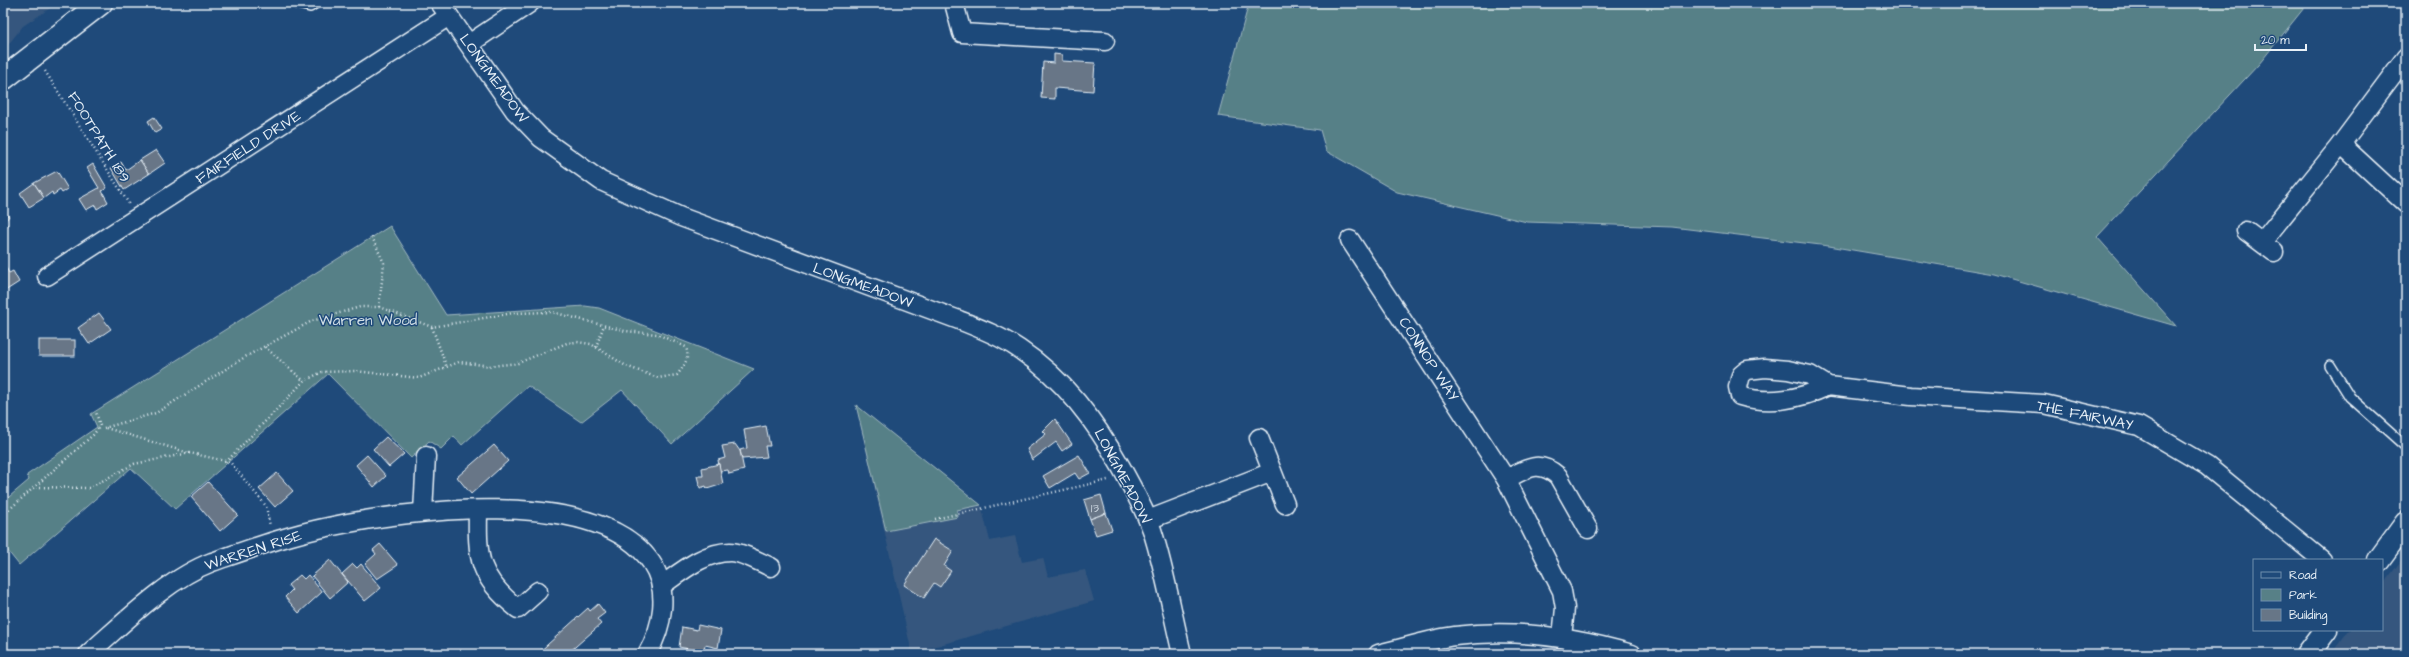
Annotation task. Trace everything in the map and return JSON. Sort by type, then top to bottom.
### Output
[{"type":"main road","points":[[5,74],[101,3]]},
{"type":"main road","points":[[2380,559],[2406,524]]},
{"type":"main road","points":[[2308,654],[2325,631]]},
{"type":"street","points":[[469,44],[530,3]]},
{"type":"street","points":[[954,3],[962,33],[1105,41]]},
{"type":"street","name":"LONGMEADOW","points":[[445,10],[515,112],[541,138],[601,181],[681,217],[959,320],[1018,348],[1057,379],[1092,420],[1129,482],[1148,520],[1162,564],[1182,654]]},
{"type":"street","name":"FAIRFIELD DRIVE","points":[[47,276],[138,219],[445,10]]},
{"type":"street","points":[[2246,231],[2268,247],[2341,144],[2406,57]]},
{"type":"street","points":[[2341,144],[2406,204]]},
{"type":"street","name":"CONNOP WAY","points":[[1350,240],[1506,479],[1562,591],[1565,608],[1562,637]]},
{"type":"street","name":"THE FAIRWAY","points":[[1828,386],[1911,396],[2044,404],[2139,426],[2207,466],[2321,559]]},
{"type":"street","points":[[1259,438],[1285,504]]},
{"type":"street","points":[[423,512],[426,456]]},
{"type":"street","points":[[1506,479],[1534,466],[1548,468],[1558,476],[1588,529]]},
{"type":"street","points":[[1148,520],[1272,472]]},
{"type":"street","points":[[478,510],[477,546],[480,562],[496,590],[518,609],[538,591]]},
{"type":"street","name":"WARREN RISE","points":[[88,654],[148,602],[204,565],[273,542],[326,527],[423,512],[478,510],[556,514],[602,527],[623,537],[639,549],[655,568],[661,586],[662,611],[660,627],[647,654]]},
{"type":"street","points":[[661,586],[690,566],[714,554],[731,552],[771,567]]},
{"type":"street","points":[[1378,654],[1454,636],[1507,632],[1562,637],[1632,654]]},
{"type":"lane","points":[[294,3],[310,7],[316,3]]},
{"type":"lane","points":[[2330,365],[2350,398],[2406,447]]},
{"type":"path","name":"FOOTPATH 189","points":[[42,68],[138,219]]},
{"type":"path","points":[[372,237],[384,263],[379,307]]},
{"type":"path","points":[[104,428],[156,413],[196,386],[312,321],[360,307],[379,307],[432,327],[513,313],[552,312],[625,331],[657,334],[680,343],[686,347],[688,353],[685,364],[677,375],[658,378],[626,366],[590,344],[567,342],[518,363],[491,366],[459,362],[419,378],[355,371],[322,372],[304,382],[226,462]]},
{"type":"path","points":[[596,347],[604,325]]},
{"type":"path","points":[[432,327],[447,368]]},
{"type":"path","points":[[265,347],[304,382]]},
{"type":"path","points":[[96,412],[100,426],[104,428],[190,453],[230,462],[266,506],[271,532]]},
{"type":"path","points":[[3,515],[36,487],[100,426]]},
{"type":"path","points":[[36,487],[89,488],[134,464],[190,453]]},
{"type":"path","points":[[935,519],[1109,480]]},
{"type":"shaded area","points":[[3,3],[58,3],[23,26],[3,51]]},
{"type":"shaded area","points":[[856,405],[981,505],[990,541],[1015,536],[1022,562],[1043,558],[1048,577],[1085,570],[1094,601],[912,653]]},
{"type":"shaded area","points":[[2406,554],[2406,654],[2331,654],[2348,631],[2383,631],[2383,585]]},
{"type":"green space","points":[[1249,3],[2308,3],[2259,64],[2097,237],[2176,326],[1994,274],[1829,246],[1672,227],[1527,222],[1397,192],[1326,151],[1320,130],[1218,116]]},
{"type":"green space","name":"Warren Wood","points":[[390,226],[446,315],[585,306],[599,308],[754,369],[672,444],[622,390],[581,422],[528,386],[462,445],[454,436],[441,449],[429,441],[411,458],[328,374],[175,509],[131,468],[19,565],[3,545],[3,502],[29,480],[27,475],[97,427],[91,414]]},
{"type":"green space","points":[[856,405],[981,505],[957,510],[958,517],[886,531]]},
{"type":"building","points":[[1054,54],[1062,55],[1062,61],[1095,63],[1093,91],[1055,88],[1055,99],[1041,98],[1043,62],[1054,63]]},
{"type":"building","points":[[154,117],[162,129],[155,133],[148,121]]},
{"type":"building","points":[[156,150],[165,163],[149,174],[140,160]]},
{"type":"building","points":[[140,160],[149,174],[124,190],[111,168],[121,162],[126,170]]},
{"type":"building","points":[[93,164],[107,188],[102,191],[108,202],[97,209],[95,205],[86,210],[79,199],[99,188],[87,168]]},
{"type":"building","points":[[57,171],[68,189],[62,193],[60,190],[53,195],[52,192],[44,198],[34,183]]},
{"type":"building","points":[[34,183],[44,198],[29,207],[20,193]]},
{"type":"building","points":[[3,213],[9,216],[4,223],[8,225],[3,235]]},
{"type":"building","points":[[4,264],[9,273],[13,271],[19,282],[5,291]]},
{"type":"building","points":[[99,313],[111,329],[89,344],[78,328]]},
{"type":"building","points":[[39,340],[75,340],[75,356],[39,356]]},
{"type":"building","points":[[1055,419],[1072,444],[1062,451],[1056,442],[1032,460],[1027,449],[1046,434],[1043,431]]},
{"type":"building","points":[[766,426],[770,446],[765,446],[767,457],[742,459],[740,450],[747,448],[744,430]]},
{"type":"building","points":[[386,437],[404,454],[389,467],[373,449]]},
{"type":"building","points":[[735,444],[740,451],[744,470],[729,474],[728,470],[720,471],[718,460],[725,458],[722,446]]},
{"type":"building","points":[[494,445],[508,461],[471,494],[457,477]]},
{"type":"building","points":[[367,455],[386,476],[374,487],[356,465]]},
{"type":"building","points":[[1079,455],[1090,473],[1079,479],[1075,473],[1050,488],[1043,476]]},
{"type":"building","points":[[719,464],[723,484],[707,489],[706,486],[700,488],[697,476],[703,476],[702,468]]},
{"type":"building","points":[[277,473],[293,491],[275,507],[259,489]]},
{"type":"building","points":[[208,482],[238,515],[220,531],[191,497]]},
{"type":"building","points":[[1101,495],[1106,513],[1090,519],[1084,500]]},
{"type":"building","points":[[1106,513],[1112,530],[1096,535],[1090,519]]},
{"type":"building","points":[[934,539],[953,551],[944,566],[951,571],[940,587],[934,583],[924,598],[904,585]]},
{"type":"building","points":[[380,544],[398,565],[377,579],[365,564],[376,554],[373,550]]},
{"type":"building","points":[[330,560],[348,582],[330,598],[312,576]]},
{"type":"building","points":[[353,564],[357,568],[361,564],[381,588],[365,601],[342,574]]},
{"type":"building","points":[[300,575],[304,579],[308,575],[322,592],[299,613],[285,597],[292,590],[288,585]]},
{"type":"building","points":[[598,604],[605,613],[597,619],[601,624],[567,654],[537,654],[588,608],[590,611]]},
{"type":"building","points":[[698,625],[721,630],[718,648],[705,645],[704,652],[679,647],[682,627],[697,630]]}]
